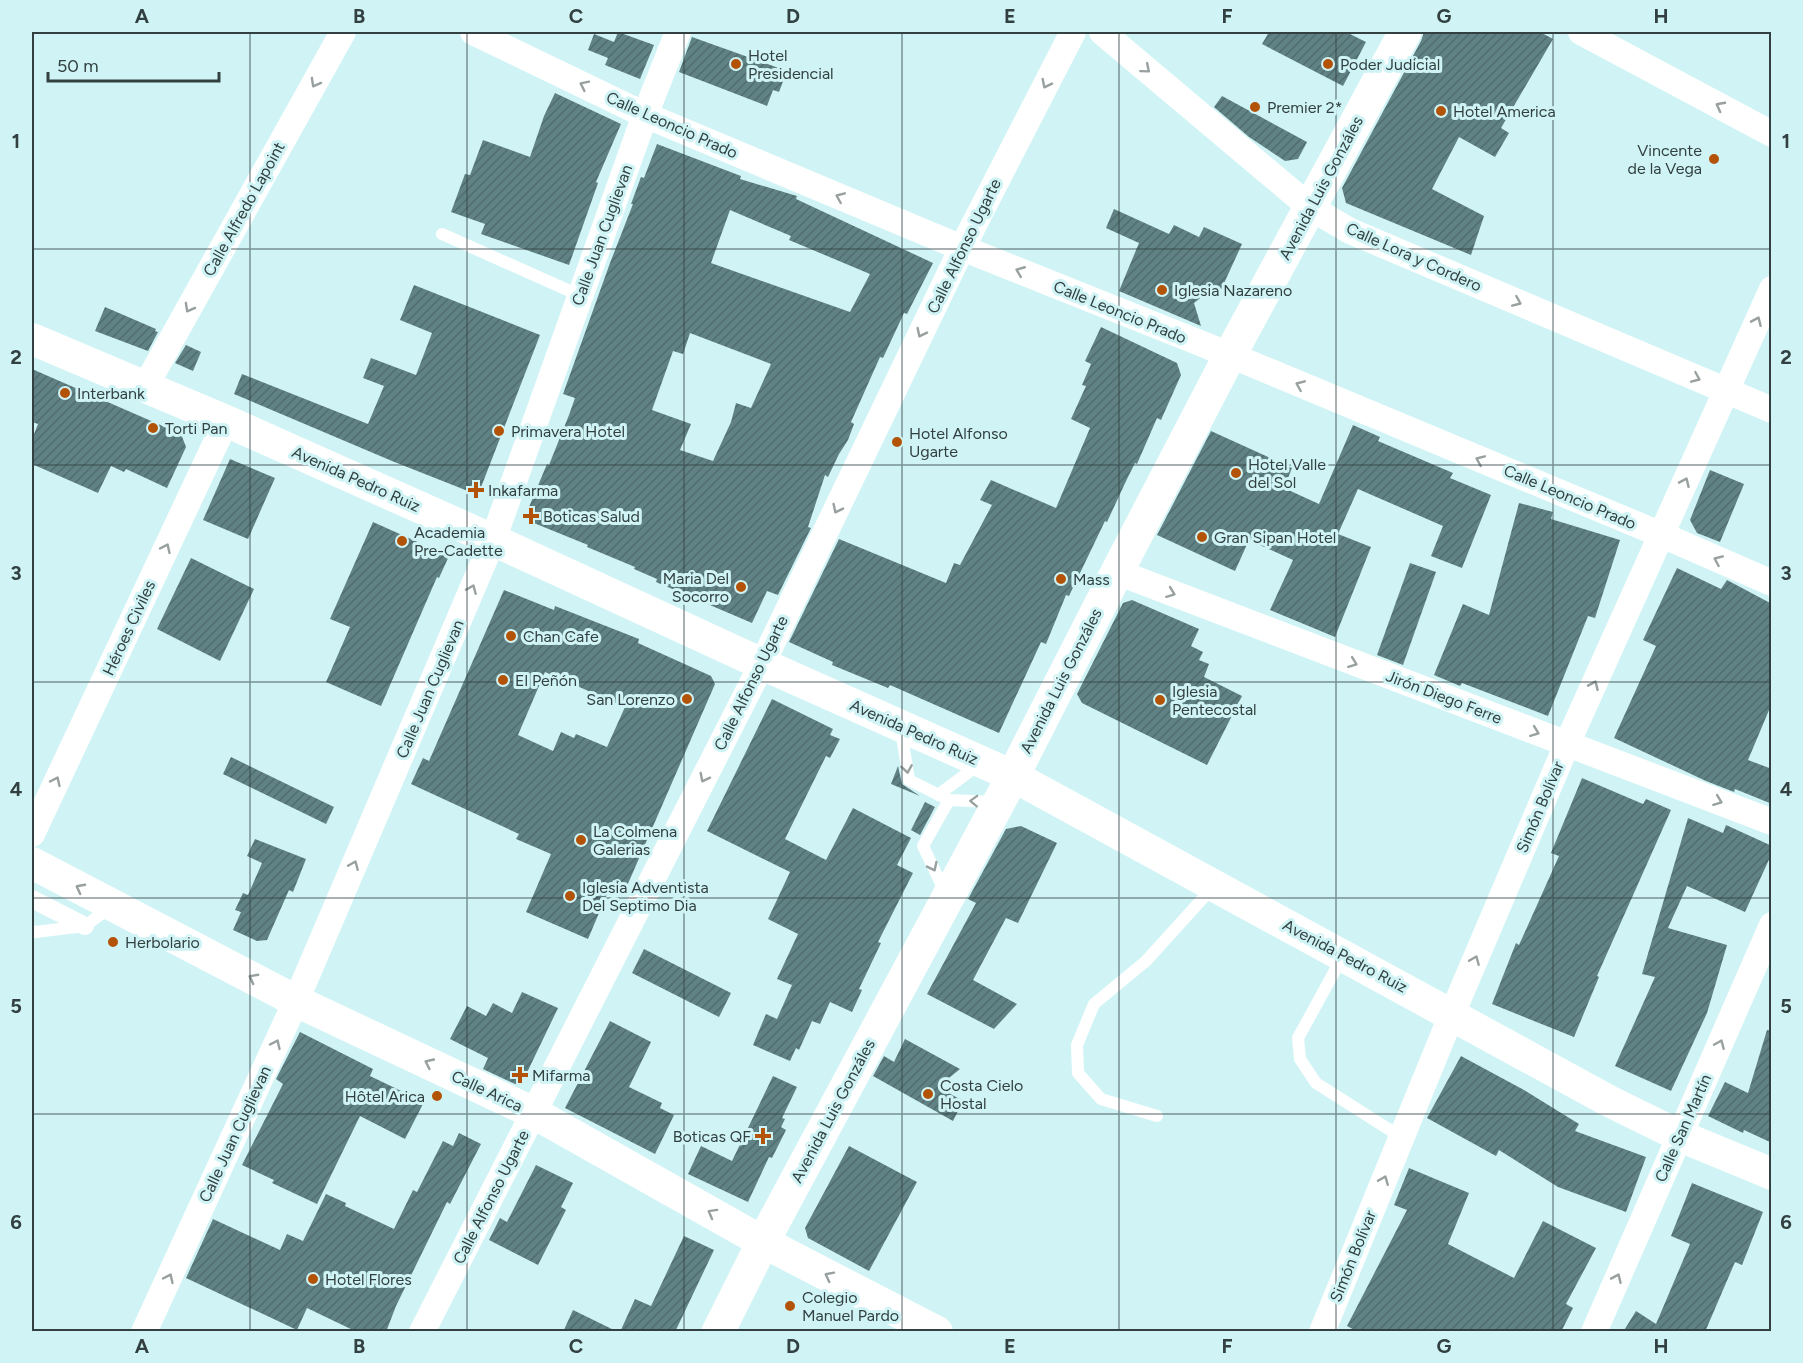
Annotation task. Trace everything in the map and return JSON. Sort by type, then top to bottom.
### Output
[{"type":"main road","name":"Avenida Luis Gonzáles","points":[[718,1332],[763,1242],[1006,789],[1230,356],[1405,32]]},
{"type":"street","name":"Calle Alfredo Lapoint","points":[[145,387],[343,32]]},
{"type":"street","name":"Calle Leoncio Prado","points":[[473,32],[645,115],[962,248],[1662,535],[1772,583]]},
{"type":"street","name":"Calle Juan Cuglievan","points":[[144,1332],[296,1001],[493,540],[645,115],[678,32]]},
{"type":"street","name":"Calle Alfonso Ugarte","points":[[422,1332],[762,664],[962,248],[1073,32]]},
{"type":"street","name":"Calle Lora y Cordero","points":[[1102,32],[1311,208],[1350,231],[1772,410]]},
{"type":"street","points":[[1581,32],[1772,134]]},
{"type":"street","name":"Simón Bolívar","points":[[1323,1331],[1452,1014],[1567,744],[1772,289]]},
{"type":"street","name":"Avenida Pedro Ruiz","points":[[32,339],[226,421],[982,762],[1006,789],[1214,885],[1609,1101],[1680,1136],[1772,1174]]},
{"type":"street","name":"Héroes Civiles","points":[[32,834],[226,421]]},
{"type":"street","name":"Jirón Diego Ferre","points":[[1117,572],[1772,822]]},
{"type":"street","name":"Calle Arica","points":[[32,863],[296,1001],[534,1113],[763,1242],[937,1332]]},
{"type":"street","points":[[32,899],[85,926]]},
{"type":"street","name":"Calle San Martín","points":[[1594,1332],[1772,925]]},
{"type":"lane","points":[[442,234],[581,296]]},
{"type":"lane","points":[[900,726],[909,780],[944,797],[1006,789]]},
{"type":"lane","points":[[948,897],[923,846],[944,797],[982,762]]},
{"type":"lane","points":[[1157,1116],[1101,1099],[1078,1073],[1077,1045],[1094,1004],[1146,961],[1214,885]]},
{"type":"lane","points":[[32,931],[85,926],[113,906]]},
{"type":"lane","points":[[1343,955],[1298,1038],[1300,1059],[1316,1083],[1401,1137]]},
{"type":"building","points":[[618,32],[654,45],[640,79],[605,65],[608,58],[588,50],[594,34],[614,42]]},
{"type":"building","name":"Poder Judicial","points":[[1269,32],[1346,32],[1366,42],[1343,86],[1262,44]]},
{"type":"building","points":[[1424,32],[1540,32],[1553,39],[1501,128],[1509,133],[1495,157],[1459,137],[1432,189],[1484,216],[1471,255],[1346,203],[1342,188]]},
{"type":"building","points":[[692,37],[787,71],[779,92],[773,90],[767,106],[679,72]]},
{"type":"building","points":[[555,93],[621,124],[596,182],[598,183],[569,265],[481,234],[485,224],[451,212],[465,174],[470,175],[483,140],[530,157],[544,116]]},
{"type":"building","points":[[1222,96],[1307,142],[1298,159],[1285,161],[1249,137],[1214,107]]},
{"type":"building","points":[[657,144],[741,176],[740,179],[797,196],[796,199],[933,263],[907,314],[904,313],[883,358],[880,357],[851,422],[854,424],[848,440],[828,477],[825,475],[808,527],[811,528],[778,595],[767,591],[752,623],[656,582],[657,579],[634,569],[635,567],[587,547],[588,545],[524,519],[547,464],[549,465],[575,398],[563,394],[641,177],[644,178]],"holes":[[[730,210],[791,236],[789,240],[870,274],[850,312],[711,263]],[[690,333],[771,364],[751,408],[736,403],[731,422],[713,461],[680,450],[691,424],[652,410],[673,351],[683,354]]]},
{"type":"building","points":[[1114,209],[1169,234],[1174,225],[1199,237],[1204,227],[1242,244],[1220,292],[1212,289],[1194,303],[1201,326],[1119,291],[1139,243],[1106,228]]},
{"type":"building","points":[[414,285],[540,335],[478,495],[234,394],[242,374],[368,424],[384,386],[363,378],[371,358],[416,375],[432,333],[400,320]]},
{"type":"building","points":[[105,307],[156,329],[155,331],[158,332],[148,351],[95,331]]},
{"type":"building","points":[[1101,327],[1177,363],[1181,375],[1161,420],[1157,418],[1137,464],[1135,463],[1107,522],[1105,521],[1069,596],[1066,595],[1046,644],[1041,642],[999,733],[890,685],[888,688],[832,665],[833,662],[789,642],[839,539],[946,583],[954,563],[960,565],[992,505],[980,500],[991,480],[1056,508],[1090,428],[1071,419],[1086,386],[1082,385],[1091,364],[1085,361]]},
{"type":"building","points":[[186,345],[201,352],[193,371],[175,363]]},
{"type":"building","points":[[32,369],[181,434],[186,447],[167,488],[126,469],[124,472],[111,466],[98,493],[32,464],[32,439],[38,424],[32,422]]},
{"type":"building","points":[[1353,425],[1380,437],[1378,441],[1453,473],[1450,478],[1491,495],[1462,568],[1431,556],[1443,526],[1358,489],[1338,534],[1371,547],[1335,637],[1270,610],[1293,560],[1249,540],[1235,571],[1157,535],[1211,431],[1292,468],[1284,488],[1319,504]]},
{"type":"building","points":[[230,459],[275,478],[248,539],[203,520]]},
{"type":"building","points":[[1710,470],[1744,484],[1720,542],[1697,533],[1690,520]]},
{"type":"building","points":[[1519,503],[1553,512],[1551,519],[1620,540],[1595,618],[1588,616],[1548,716],[1462,683],[1460,686],[1434,675],[1463,604],[1489,615]]},
{"type":"building","points":[[373,522],[449,556],[439,578],[437,577],[381,706],[326,682],[350,627],[330,619]]},
{"type":"building","points":[[191,558],[254,589],[220,661],[157,629]]},
{"type":"building","points":[[1410,563],[1436,572],[1403,665],[1377,655]]},
{"type":"building","points":[[1677,568],[1721,589],[1727,580],[1772,604],[1772,703],[1748,760],[1772,769],[1772,804],[1735,789],[1734,792],[1706,781],[1614,738],[1656,646],[1643,640]]},
{"type":"building","points":[[504,590],[554,610],[555,606],[639,639],[638,643],[711,676],[715,684],[627,886],[613,880],[588,939],[526,912],[551,854],[516,839],[519,834],[411,784],[423,758],[429,761]],"holes":[[[545,672],[625,707],[607,747],[576,734],[574,738],[561,732],[553,751],[518,735]]]},
{"type":"building","name":"Iglesia Pentecostal","points":[[1132,600],[1199,629],[1191,646],[1203,652],[1199,660],[1209,664],[1204,677],[1242,696],[1207,765],[1082,703],[1077,694],[1123,603]]},
{"type":"building","points":[[772,699],[833,729],[830,735],[840,739],[830,758],[826,756],[785,839],[826,860],[853,808],[911,838],[897,865],[913,873],[878,942],[881,943],[859,989],[862,990],[852,1012],[830,1002],[820,1024],[812,1021],[799,1050],[796,1048],[790,1061],[753,1045],[766,1014],[777,1019],[792,985],[777,979],[798,934],[768,919],[790,872],[707,831]]},
{"type":"building","points":[[231,757],[334,807],[326,824],[223,774]]},
{"type":"building","points":[[898,766],[902,784],[920,796],[891,784]]},
{"type":"building","points":[[1582,778],[1643,804],[1646,799],[1671,810],[1597,976],[1599,977],[1574,1037],[1492,1004],[1516,943],[1519,945],[1559,856],[1551,853]]},
{"type":"building","points":[[925,802],[935,807],[920,835],[911,830]]},
{"type":"building","points":[[1688,818],[1723,833],[1726,825],[1772,846],[1772,853],[1745,912],[1687,886],[1668,928],[1727,945],[1707,1013],[1671,1091],[1615,1066],[1655,977],[1642,974]]},
{"type":"building","points":[[1021,826],[1057,843],[1018,923],[1006,918],[973,980],[1017,1004],[994,1029],[927,994],[976,903],[968,899],[1006,829]]},
{"type":"building","points":[[255,839],[306,859],[293,892],[289,890],[267,940],[257,941],[233,930],[241,912],[235,910],[243,893],[248,895],[262,863],[247,856]]},
{"type":"building","points":[[644,949],[731,993],[719,1017],[632,973]]},
{"type":"building","points":[[522,992],[558,1008],[522,1083],[515,1084],[483,1069],[488,1058],[450,1039],[467,1006],[486,1016],[493,1003],[512,1013]]},
{"type":"building","points":[[610,1021],[651,1042],[629,1087],[662,1103],[660,1108],[674,1115],[655,1154],[565,1108]]},
{"type":"building","points":[[1767,1030],[1772,1031],[1772,1143],[1744,1130],[1743,1133],[1708,1116],[1725,1082],[1748,1093]]},
{"type":"building","points":[[300,1032],[373,1069],[370,1076],[424,1102],[405,1139],[360,1116],[317,1204],[272,1183],[274,1180],[242,1165],[283,1084],[276,1079]]},
{"type":"building","points":[[905,1039],[960,1069],[938,1087],[963,1101],[953,1121],[873,1076],[884,1056],[894,1062]]},
{"type":"building","points":[[1461,1056],[1524,1090],[1579,1124],[1575,1131],[1646,1157],[1626,1212],[1558,1187],[1499,1150],[1496,1156],[1427,1118]]},
{"type":"building","points":[[773,1076],[797,1087],[782,1118],[785,1119],[781,1127],[786,1130],[772,1158],[769,1157],[748,1202],[688,1174],[701,1146],[732,1161]]},
{"type":"building","points":[[459,1133],[481,1144],[450,1204],[447,1202],[396,1306],[386,1332],[357,1332],[307,1308],[297,1330],[186,1278],[213,1219],[280,1250],[287,1234],[303,1241],[326,1194],[346,1203],[345,1206],[394,1229],[413,1190],[417,1192],[443,1141],[453,1146]]},
{"type":"building","points":[[849,1146],[917,1182],[869,1271],[808,1238],[805,1228]]},
{"type":"building","points":[[536,1165],[573,1183],[561,1207],[566,1210],[538,1265],[489,1240],[500,1218],[507,1222]]},
{"type":"building","points":[[1409,1168],[1469,1193],[1448,1244],[1514,1278],[1543,1221],[1596,1248],[1566,1304],[1573,1308],[1561,1332],[1358,1332],[1347,1326],[1407,1210],[1394,1205]]},
{"type":"building","points":[[1692,1183],[1763,1212],[1742,1265],[1735,1262],[1705,1332],[1623,1332],[1636,1311],[1656,1324],[1690,1244],[1671,1236]]},
{"type":"building","points":[[684,1236],[714,1250],[675,1332],[620,1332],[635,1299],[651,1306]]},
{"type":"building","points":[[573,1310],[618,1332],[563,1332]]},
{"type":"place","name":"Hotel Presidencial","points":[[736,64]]},
{"type":"place","name":"Poder Judicial","points":[[1328,64]]},
{"type":"place","name":"Premier 2*","points":[[1255,107]]},
{"type":"place","name":"Hotel America","points":[[1441,111]]},
{"type":"place","name":"Vincente de la Vega","points":[[1714,159]]},
{"type":"place","name":"Iglesia Nazareno","points":[[1162,290]]},
{"type":"place","name":"Interbank","points":[[65,393]]},
{"type":"place","name":"Torti Pan","points":[[153,428]]},
{"type":"place","name":"Primavera Hotel","points":[[499,431]]},
{"type":"place","name":"Hotel Alfonso Ugarte","points":[[897,442]]},
{"type":"place","name":"Hotel Valle del Sol","points":[[1236,473]]},
{"type":"place","name":"Inkafarma","points":[[476,490]]},
{"type":"place","name":"Boticas Salud","points":[[531,516]]},
{"type":"place","name":"Gran Sipan Hotel","points":[[1202,537]]},
{"type":"place","name":"Academia Pre-Cadette","points":[[402,541]]},
{"type":"place","name":"Mass","points":[[1061,579]]},
{"type":"place","name":"Maria Del Socorro","points":[[741,587]]},
{"type":"place","name":"Chan Cafe","points":[[511,636]]},
{"type":"place","name":"El Peñón","points":[[503,680]]},
{"type":"place","name":"San Lorenzo","points":[[687,699]]},
{"type":"place","name":"Iglesia Pentecostal","points":[[1160,700]]},
{"type":"place","name":"La Colmena Galerias","points":[[581,840]]},
{"type":"place","name":"Iglesia Adventista Del Septimo Dia","points":[[570,896]]},
{"type":"place","name":"Herbolario","points":[[113,942]]},
{"type":"place","name":"Mifarma","points":[[520,1075]]},
{"type":"place","name":"Costa Cielo Hostal","points":[[928,1094]]},
{"type":"place","name":"Hôtel Arica","points":[[437,1096]]},
{"type":"place","name":"Boticas QF","points":[[763,1136]]},
{"type":"place","name":"Hotel Flores","points":[[313,1279]]},
{"type":"place","name":"Colegio Manuel Pardo","points":[[790,1306]]}]
